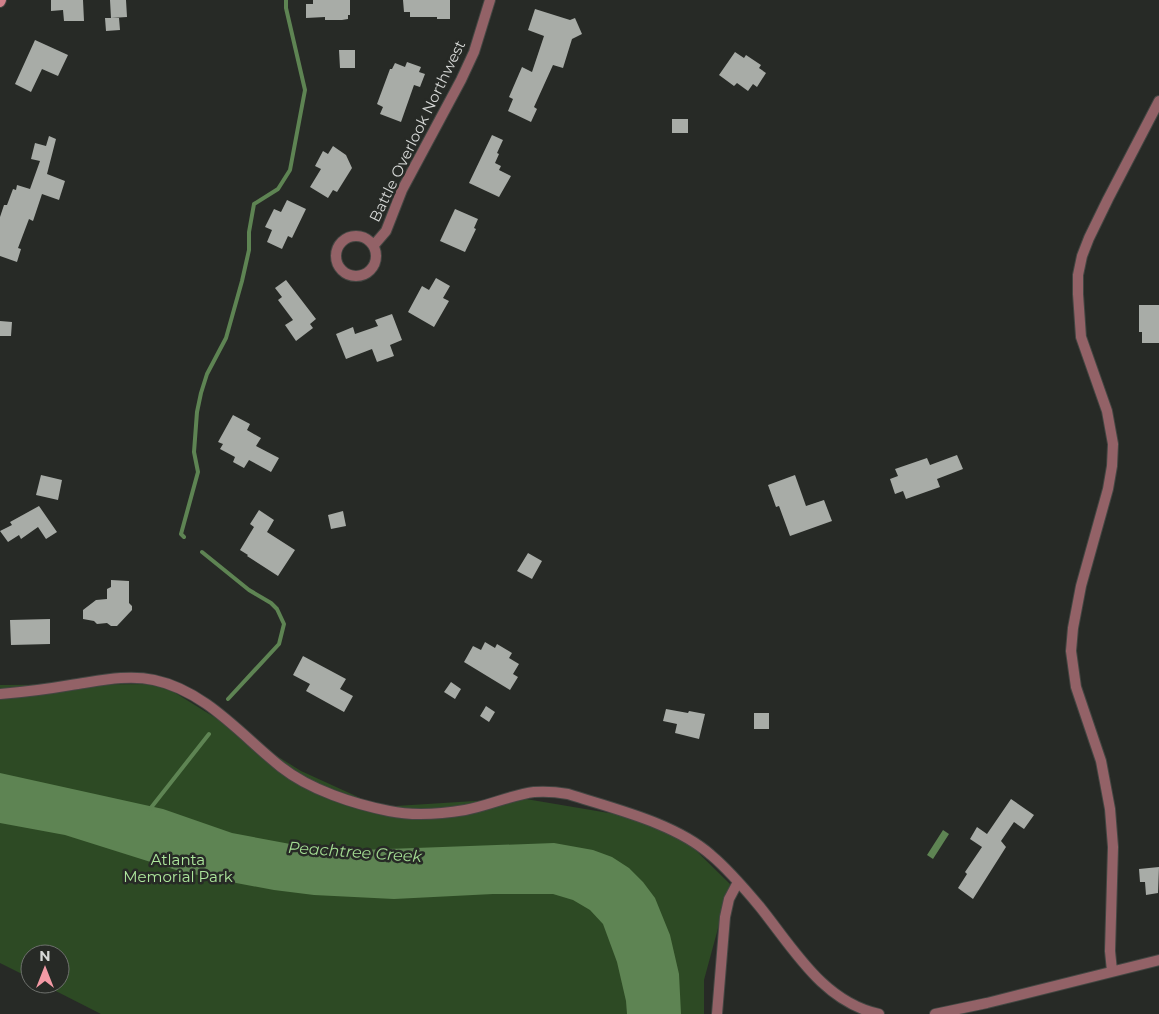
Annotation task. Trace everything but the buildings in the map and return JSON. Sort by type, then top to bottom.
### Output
[{"type":"street","name":"Battle Overlook Northwest","points":[[374,245],[386,231],[402,190],[461,80],[474,52],[490,0]]},
{"type":"street","points":[[1112,970],[1110,951],[1113,847],[1110,809],[1101,761],[1076,687],[1071,651],[1073,628],[1081,586],[1108,489],[1112,466],[1112,444],[1107,411],[1081,336],[1078,275],[1082,256],[1089,238],[1159,101]]},
{"type":"street","name":"Battle Overlook Northwest","points":[[360,236],[374,245],[377,252],[375,264],[366,275],[356,276],[340,269],[335,251],[341,241],[360,236]]},
{"type":"street","points":[[0,694],[118,678],[156,680],[180,689],[208,705],[294,776],[352,802],[391,812],[432,814],[464,810],[534,792],[553,792],[568,794],[660,825],[680,834],[710,854],[738,882],[805,966],[823,983],[836,994],[856,1006],[879,1014]]},
{"type":"street","points":[[717,1014],[725,917],[729,899],[738,882]]},
{"type":"street","points":[[935,1014],[1159,960]]},
{"type":"green space","name":"Atlanta Memorial Park","points":[[161,684],[301,771],[380,807],[520,798],[668,823],[730,884],[704,980],[704,1014],[101,1014],[62,994],[70,994],[70,944],[20,944],[20,973],[0,963],[0,685]]},
{"type":"water","name":"Peachtree Creek","points":[[0,773],[163,809],[232,833],[301,846],[361,850],[554,843],[593,850],[612,857],[629,868],[655,898],[670,935],[679,974],[681,1014],[627,1014],[617,962],[603,924],[590,910],[573,900],[553,894],[493,894],[394,899],[314,895],[215,879],[176,870],[65,835],[0,823]]},
{"type":"water","points":[[943,830],[949,834],[933,859],[927,855]]},
{"type":"waterway","points":[[184,537],[181,534],[198,472],[194,452],[197,412],[207,374],[226,338],[242,281],[249,250],[249,232],[254,204],[278,189],[290,170],[305,90],[286,8],[286,0]]},
{"type":"waterway","points":[[202,552],[249,590],[271,603],[277,609],[284,624],[279,644],[228,699]]},
{"type":"waterway","points":[[150,809],[209,734]]}]
